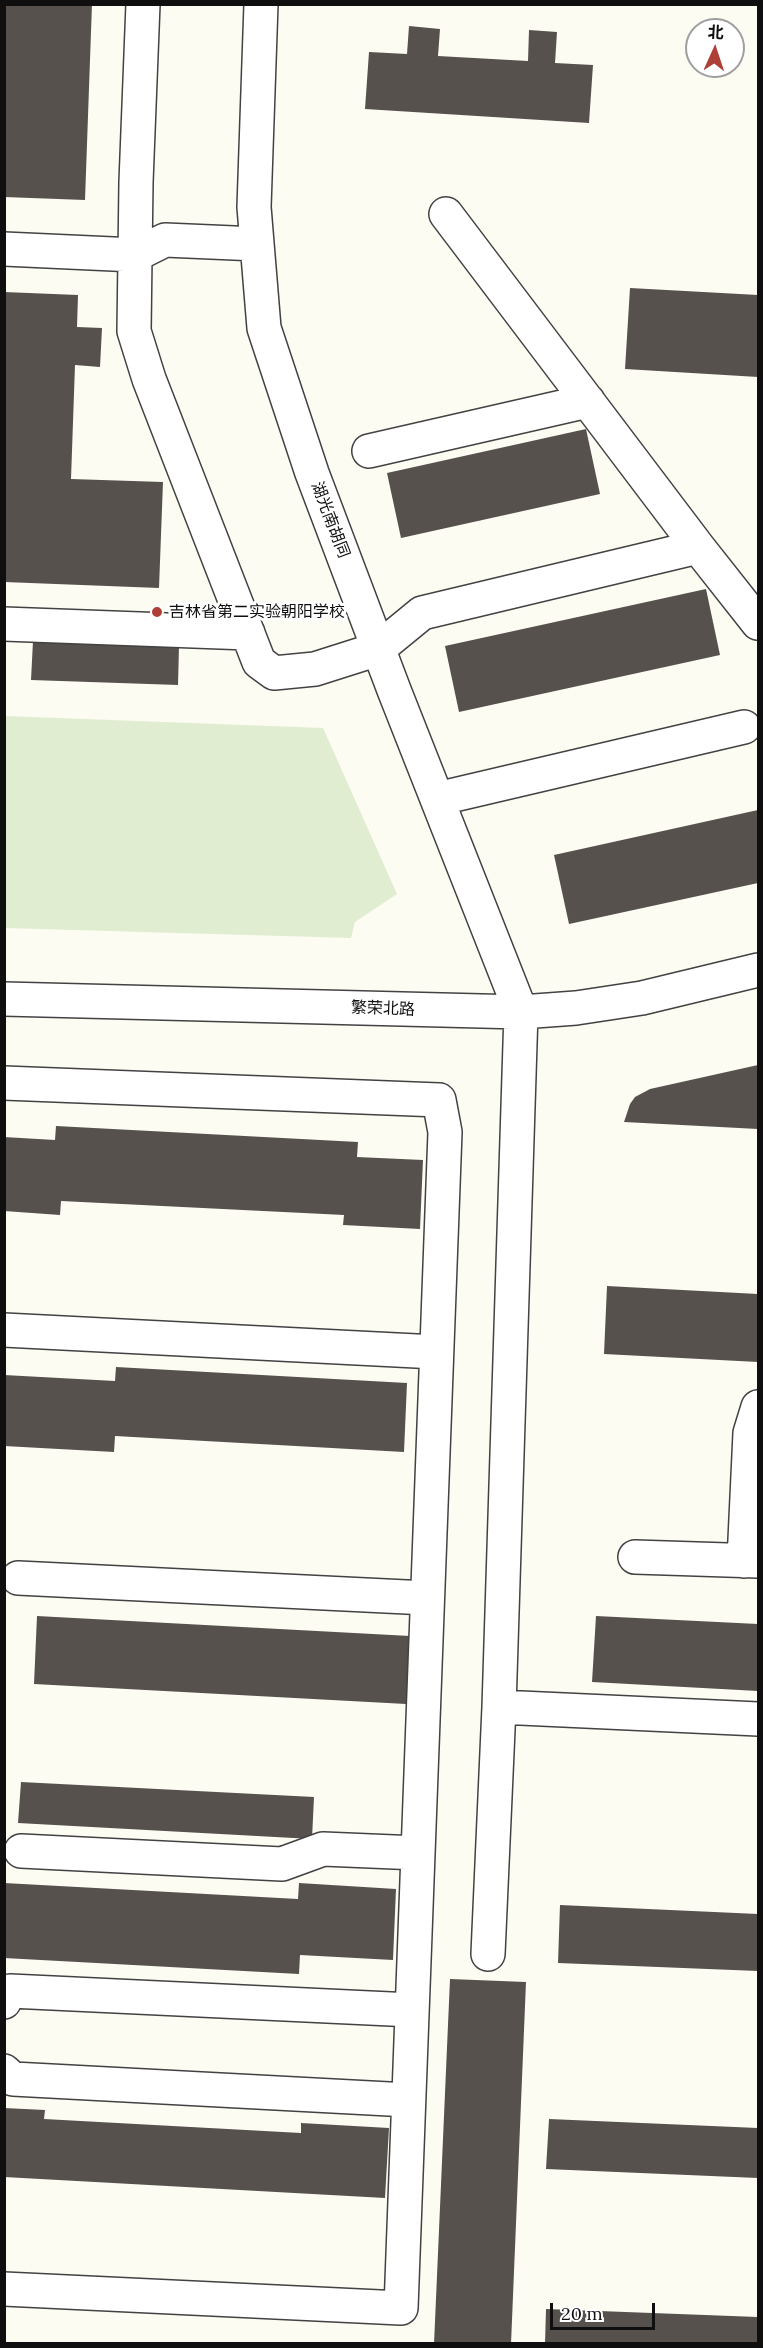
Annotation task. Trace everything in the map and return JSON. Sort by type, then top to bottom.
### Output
[{"type":"street","points":[[143,4],[134,331],[148,379],[260,662],[274,673],[315,669],[378,649],[422,613],[698,546]]},
{"type":"street","name":"湖光南胡同","points":[[261,4],[254,207],[264,328],[312,473],[378,649],[521,1012]]},
{"type":"street","points":[[446,214],[759,623]]},
{"type":"street","points":[[4,249],[135,255],[165,240],[257,244]]},
{"type":"street","points":[[369,451],[588,401]]},
{"type":"street","points":[[4,624],[248,633]]},
{"type":"street","points":[[437,799],[744,727]]},
{"type":"street","name":"繁荣北路","points":[[4,999],[521,1012],[576,1008],[642,998],[759,970]]},
{"type":"street","points":[[488,1954],[499,1707],[521,1012]]},
{"type":"street","points":[[4,1083],[439,1100],[445,1132],[401,2308],[4,2289]]},
{"type":"street","points":[[4,1330],[436,1352]]},
{"type":"street","points":[[635,1557],[751,1561],[750,1433],[759,1407]]},
{"type":"street","points":[[18,1578],[427,1598]]},
{"type":"street","points":[[499,1707],[759,1719]]},
{"type":"street","points":[[21,1851],[282,1864],[323,1849],[418,1853]]},
{"type":"street","points":[[4,2002],[10,1991],[412,2010]]},
{"type":"street","points":[[4,2071],[14,2079],[408,2100]]},
{"type":"green space","points":[[5,716],[323,728],[397,894],[355,922],[351,938],[5,928]]},
{"type":"building","points":[[4,4],[92,4],[85,200],[4,197]]},
{"type":"building","points":[[409,26],[440,29],[438,56],[528,61],[529,30],[557,32],[555,63],[593,65],[589,123],[365,109],[369,52],[407,54]]},
{"type":"building","points":[[630,288],[758,295],[758,377],[625,369]]},
{"type":"building","points":[[4,292],[78,295],[77,327],[102,328],[100,367],[75,365],[71,479],[163,482],[159,588],[4,582]]},
{"type":"building","points":[[586,429],[600,494],[401,538],[387,473]]},
{"type":"building","points":[[706,589],[720,655],[459,712],[445,646]]},
{"type":"building","points":[[33,641],[179,646],[178,685],[31,680]]},
{"type":"building","points":[[758,810],[758,883],[569,924],[554,855]]},
{"type":"building","points":[[758,1065],[758,1129],[624,1122],[635,1097],[650,1089]]},
{"type":"building","points":[[56,1126],[358,1142],[357,1157],[423,1160],[420,1229],[343,1225],[344,1215],[61,1201],[60,1215],[4,1211],[4,1137],[55,1140]]},
{"type":"building","points":[[607,1286],[758,1294],[758,1362],[604,1354]]},
{"type":"building","points":[[116,1367],[407,1383],[404,1452],[115,1436],[114,1452],[4,1446],[4,1375],[115,1381]]},
{"type":"building","points":[[37,1616],[410,1636],[406,1704],[34,1684]]},
{"type":"building","points":[[596,1616],[758,1624],[758,1691],[592,1682]]},
{"type":"building","points":[[21,1782],[314,1797],[312,1839],[18,1823]]},
{"type":"building","points":[[4,1883],[298,1899],[299,1883],[396,1889],[393,1960],[300,1955],[299,1974],[4,1958]]},
{"type":"building","points":[[560,1905],[758,1914],[758,1971],[558,1963]]},
{"type":"building","points":[[450,1979],[526,1982],[511,2344],[434,2344]]},
{"type":"building","points":[[4,2108],[45,2110],[44,2119],[301,2133],[301,2123],[389,2128],[385,2198],[4,2177]]},
{"type":"building","points":[[549,2119],[758,2128],[758,2178],[546,2169]]},
{"type":"building","points":[[546,2309],[758,2317],[758,2344],[545,2344]]},
{"type":"place","name":"吉林省第二实验朝阳学校","points":[[157,612]]}]
